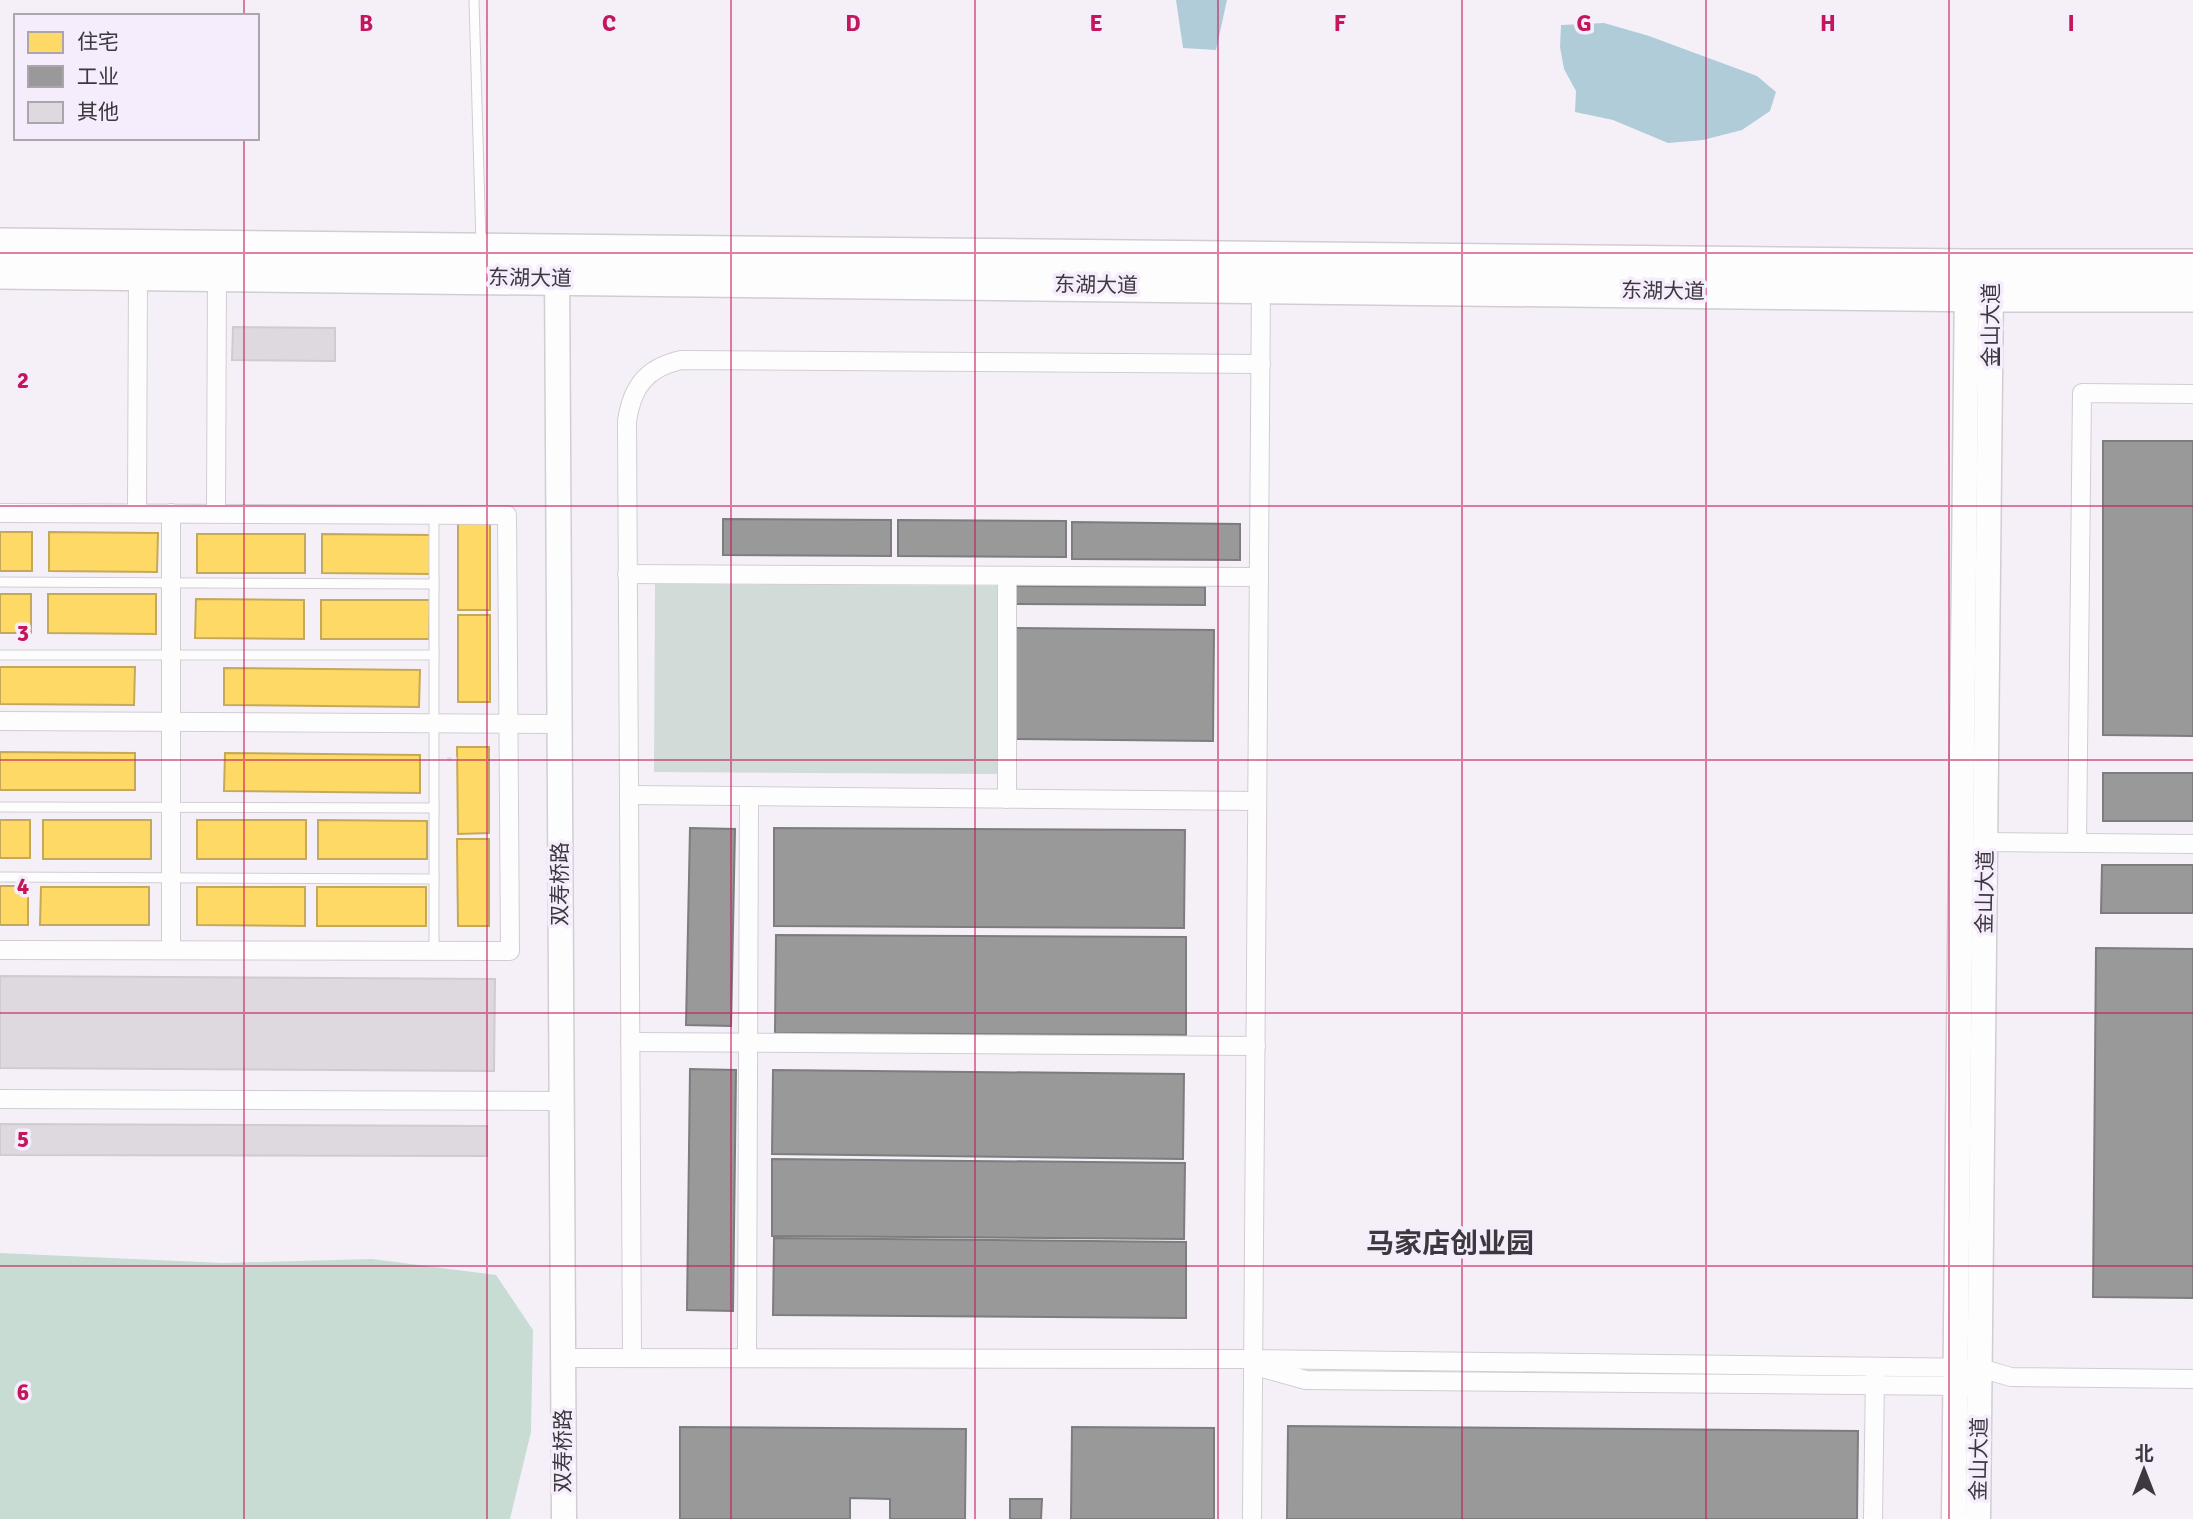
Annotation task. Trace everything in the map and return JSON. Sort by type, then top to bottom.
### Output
[{"type":"highway","name":"东湖大道","points":[[0,245],[481,249],[557,264],[1261,286],[1979,280],[2193,266]]},
{"type":"highway","name":"东湖大道","points":[[0,272],[217,274],[557,264],[1979,280],[2193,295]]},
{"type":"street","name":"双寿桥路","points":[[557,264],[564,1519]]},
{"type":"street","points":[[137,513],[138,273]]},
{"type":"street","points":[[216,514],[217,274]]},
{"type":"street","name":"金山大道","points":[[1954,1519],[1968,1377],[1985,842],[1979,280]]},
{"type":"street","name":"金山大道","points":[[1978,1519],[1968,1377],[1979,280]]},
{"type":"street","points":[[1252,1519],[1261,286]]},
{"type":"street","points":[[632,1358],[626,421],[630,402],[643,379],[661,365],[681,360],[1261,364]]},
{"type":"street","points":[[2077,842],[2082,394],[2193,394]]},
{"type":"street","points":[[0,513],[507,514],[510,951],[0,950]]},
{"type":"street","points":[[171,513],[171,950]]},
{"type":"street","points":[[627,574],[1259,577]]},
{"type":"street","points":[[1007,576],[1007,799]]},
{"type":"street","points":[[0,721],[559,724]]},
{"type":"street","points":[[629,796],[1257,801]]},
{"type":"street","points":[[747,1358],[749,796]]},
{"type":"street","points":[[1985,842],[2193,844]]},
{"type":"street","points":[[630,1042],[1256,1046]]},
{"type":"street","points":[[0,1098],[562,1101]]},
{"type":"street","points":[[563,1358],[1875,1367],[1968,1377]]},
{"type":"street","points":[[1253,1362],[1306,1380],[1874,1385],[1968,1377],[2193,1379]]},
{"type":"street","points":[[1873,1519],[1875,1367]]},
{"type":"lane","points":[[474,0],[481,249]]},
{"type":"lane","points":[[434,514],[434,951]]},
{"type":"lane","points":[[0,582],[434,584]]},
{"type":"lane","points":[[0,655],[434,655]]},
{"type":"lane","points":[[0,807],[434,808]]},
{"type":"lane","points":[[0,877],[434,879]]},
{"type":"shaded area","points":[[655,584],[999,586],[998,774],[654,772]]},
{"type":"green space","points":[[0,1253],[223,1263],[372,1259],[496,1275],[533,1330],[531,1432],[510,1519],[0,1519]]},
{"type":"water","points":[[1176,0],[1227,0],[1216,50],[1183,48]]},
{"type":"water","points":[[1604,23],[1649,36],[1757,76],[1776,92],[1770,111],[1742,130],[1703,140],[1668,143],[1613,120],[1575,112],[1576,91],[1564,69],[1560,47],[1561,25]]},
{"type":"building: 住宅","points":[[458,523],[490,523],[490,610],[458,610]]},
{"type":"building: 住宅","points":[[0,532],[32,532],[32,571],[0,571]]},
{"type":"building: 住宅","points":[[49,532],[158,533],[157,572],[49,571]]},
{"type":"building: 住宅","points":[[197,534],[305,534],[305,573],[197,573]]},
{"type":"building: 住宅","points":[[322,534],[431,535],[430,574],[322,573]]},
{"type":"building: 住宅","points":[[0,594],[31,594],[31,633],[0,633]]},
{"type":"building: 住宅","points":[[48,594],[156,594],[156,634],[48,633]]},
{"type":"building: 住宅","points":[[196,599],[304,600],[304,639],[195,638]]},
{"type":"building: 住宅","points":[[321,600],[430,600],[429,639],[321,639]]},
{"type":"building: 住宅","points":[[458,615],[490,615],[490,702],[458,702]]},
{"type":"building: 住宅","points":[[0,667],[135,667],[134,705],[0,704]]},
{"type":"building: 住宅","points":[[224,668],[420,670],[419,707],[224,705]]},
{"type":"building: 住宅","points":[[457,747],[489,747],[489,833],[458,834]]},
{"type":"building: 住宅","points":[[0,752],[135,753],[135,790],[0,790]]},
{"type":"building: 住宅","points":[[225,753],[420,755],[420,793],[224,791]]},
{"type":"building: 住宅","points":[[0,820],[30,820],[30,858],[0,858]]},
{"type":"building: 住宅","points":[[43,820],[151,820],[151,859],[43,859]]},
{"type":"building: 住宅","points":[[197,820],[306,820],[306,859],[197,859]]},
{"type":"building: 住宅","points":[[318,820],[427,821],[427,859],[318,859]]},
{"type":"building: 住宅","points":[[457,839],[489,839],[489,926],[458,926]]},
{"type":"building: 住宅","points":[[0,886],[28,886],[28,925],[0,925]]},
{"type":"building: 住宅","points":[[41,887],[149,887],[149,925],[40,925]]},
{"type":"building: 住宅","points":[[197,887],[305,887],[305,926],[197,925]]},
{"type":"building: 住宅","points":[[317,887],[426,887],[426,926],[317,926]]},
{"type":"building: 工业","points":[[2103,441],[2193,441],[2193,736],[2103,735]]},
{"type":"building: 工业","points":[[723,519],[891,520],[891,556],[723,555]]},
{"type":"building: 工业","points":[[898,520],[1066,521],[1066,557],[898,556]]},
{"type":"building: 工业","points":[[1072,522],[1240,524],[1240,560],[1072,559]]},
{"type":"building: 工业","points":[[1011,586],[1205,587],[1205,605],[1011,604]]},
{"type":"building: 工业","points":[[1015,628],[1214,630],[1213,741],[1014,739]]},
{"type":"building: 工业","points":[[2103,773],[2193,773],[2193,821],[2103,821]]},
{"type":"building: 工业","points":[[690,828],[735,829],[731,1026],[686,1025]]},
{"type":"building: 工业","points":[[774,828],[1185,830],[1184,928],[774,926]]},
{"type":"building: 工业","points":[[2102,865],[2193,865],[2193,913],[2101,913]]},
{"type":"building: 工业","points":[[776,935],[1186,937],[1186,1035],[775,1033]]},
{"type":"building: 工业","points":[[2096,948],[2193,949],[2193,1298],[2093,1297]]},
{"type":"building: 工业","points":[[690,1069],[736,1070],[733,1311],[687,1310]]},
{"type":"building: 工业","points":[[773,1070],[1184,1074],[1183,1159],[772,1154]]},
{"type":"building: 工业","points":[[772,1159],[1185,1163],[1184,1239],[772,1236]]},
{"type":"building: 工业","points":[[774,1238],[1186,1242],[1186,1318],[773,1315]]},
{"type":"building: 工业","points":[[1288,1426],[1858,1431],[1857,1519],[1287,1519]]},
{"type":"building: 工业","points":[[680,1427],[966,1429],[965,1519],[890,1519],[890,1499],[850,1498],[850,1519],[680,1519]]},
{"type":"building: 工业","points":[[1072,1427],[1214,1428],[1214,1519],[1071,1519]]},
{"type":"building: 工业","points":[[1010,1499],[1042,1499],[1041,1519],[1010,1519]]},
{"type":"building: 其他","points":[[233,327],[335,328],[335,361],[232,360]]},
{"type":"building: 其他","points":[[0,976],[495,979],[494,1071],[0,1068]]},
{"type":"building: 其他","points":[[0,1124],[487,1126],[487,1156],[0,1155]]},
{"type":"district","name":"马家店创业园","points":[[1450,1244]]}]
